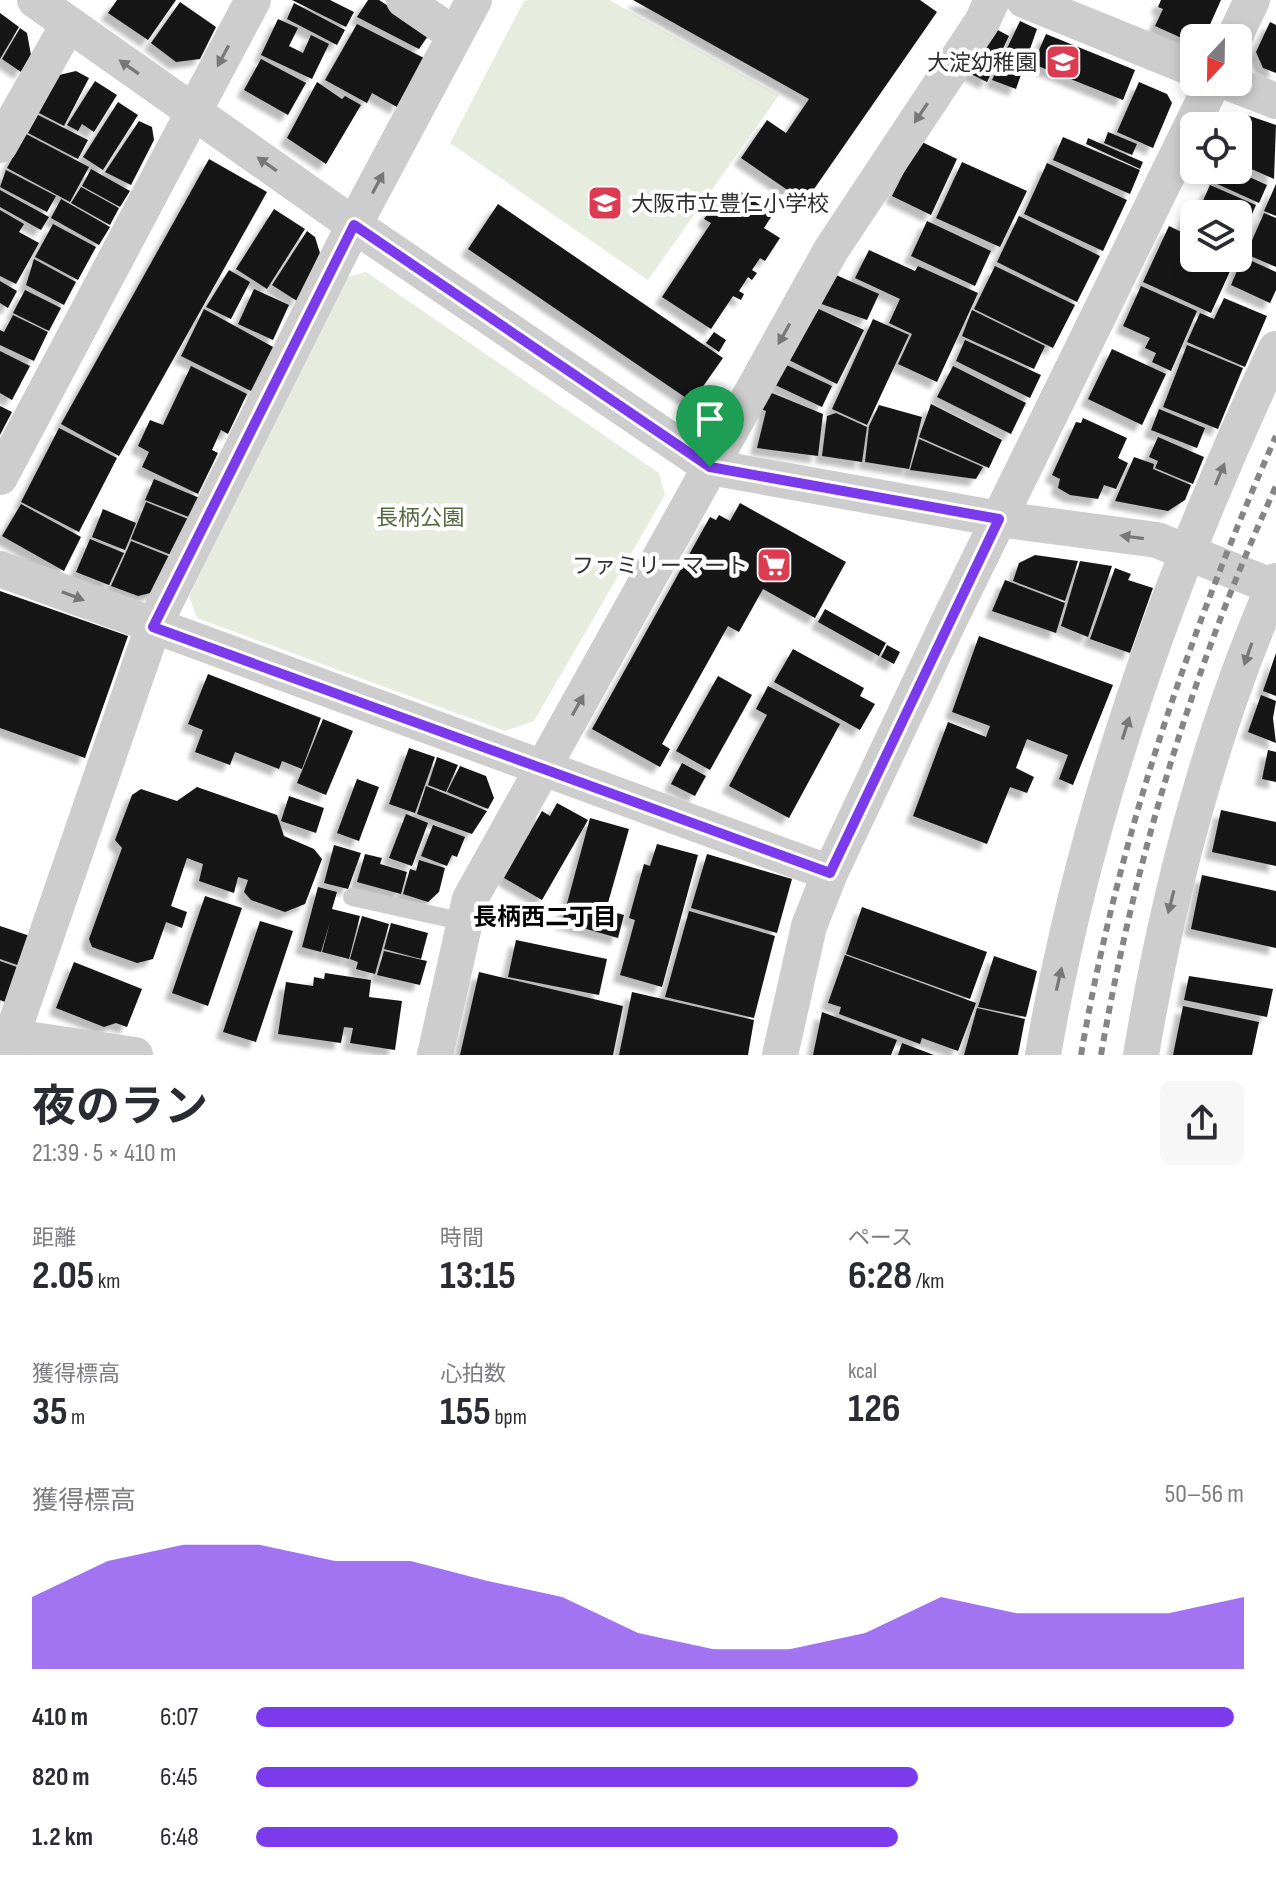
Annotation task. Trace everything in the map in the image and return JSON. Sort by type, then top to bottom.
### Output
[{"type":"street","points":[[35,0],[354,225],[710,467],[999,519],[1157,540],[1269,584],[1192,820],[1168,912],[1141,1055]]},
{"type":"street","points":[[0,477],[253,0]]},
{"type":"street","points":[[404,0],[455,35]]},
{"type":"street","points":[[135,1055],[6,1042],[153,627],[354,225],[474,0]]},
{"type":"street","points":[[435,1055],[470,899],[831,250],[982,22],[992,0]]},
{"type":"street","points":[[1024,0],[1180,63]]},
{"type":"street","points":[[1241,24],[1252,0]]},
{"type":"street","points":[[0,145],[68,25]]},
{"type":"street","points":[[1252,92],[1276,101]]},
{"type":"street","points":[[780,1055],[809,926],[830,873],[1206,96]]},
{"type":"street","points":[[1043,1055],[1079,889],[1105,792],[1276,349]]},
{"type":"street","points":[[0,569],[542,771],[830,873]]},
{"type":"lane","points":[[352,897],[465,922]]},
{"type":"green space","points":[[609,0],[779,95],[648,280],[450,143],[524,1]]},
{"type":"green space","name":"長柄公園","points":[[366,272],[659,473],[665,495],[534,721],[505,731],[197,618],[189,596],[346,277]]},
{"type":"building","points":[[117,0],[176,0],[148,40],[108,13]]},
{"type":"building","points":[[292,0],[330,0],[354,12],[346,27]]},
{"type":"building","points":[[368,0],[379,0],[430,33],[419,49],[357,17]]},
{"type":"building","points":[[633,0],[920,0],[937,12],[805,202],[741,158],[767,120],[786,133],[809,99]]},
{"type":"building","points":[[1161,0],[1221,0],[1210,24],[1180,24],[1180,37],[1155,26],[1163,9],[1158,7]]},
{"type":"building","points":[[180,2],[216,27],[200,59],[176,62],[151,43]]},
{"type":"building","points":[[294,3],[345,30],[337,45],[287,19]]},
{"type":"building","points":[[0,13],[19,27],[0,59]]},
{"type":"building","points":[[278,19],[298,28],[289,46],[303,53],[311,35],[329,44],[312,79],[261,55]]},
{"type":"building","points":[[1020,21],[1037,29],[1016,89],[992,80]]},
{"type":"building","points":[[1270,22],[1276,25],[1276,73],[1263,68],[1256,52]]},
{"type":"building","points":[[357,24],[424,58],[397,107],[372,93],[367,103],[325,80]]},
{"type":"building","points":[[20,28],[27,33],[31,55],[21,72],[2,59]]},
{"type":"building","points":[[994,28],[1009,36],[987,82],[967,72]]},
{"type":"building","points":[[1046,34],[1135,70],[1123,100],[1033,64]]},
{"type":"building","points":[[261,59],[306,83],[288,115],[244,90]]},
{"type":"building","points":[[76,71],[89,78],[64,126],[39,113],[59,75]]},
{"type":"building","points":[[95,81],[117,95],[94,132],[82,124],[78,131],[67,125]]},
{"type":"building","points":[[317,82],[342,99],[345,96],[361,105],[326,164],[287,138]]},
{"type":"building","points":[[1139,82],[1167,94],[1172,103],[1153,148],[1117,132]]},
{"type":"building","points":[[118,102],[138,115],[103,170],[83,157]]},
{"type":"building","points":[[38,115],[88,140],[78,159],[28,133]]},
{"type":"building","points":[[1252,117],[1276,125],[1274,179],[1252,169]]},
{"type":"building","points":[[139,121],[152,127],[154,140],[131,185],[105,172]]},
{"type":"building","points":[[1108,132],[1137,144],[1132,155],[1104,143]]},
{"type":"building","points":[[26,134],[89,167],[70,202],[7,168]]},
{"type":"building","points":[[1063,137],[1140,170],[1130,194],[1053,160]]},
{"type":"building","points":[[1088,138],[1143,162],[1140,169],[1086,144]]},
{"type":"building","points":[[920,141],[957,159],[931,215],[892,196]]},
{"type":"building","points":[[209,159],[267,192],[119,456],[61,424]]},
{"type":"building","points":[[962,162],[1027,191],[1000,247],[936,218]]},
{"type":"building","points":[[1047,163],[1127,200],[1103,251],[1024,214]]},
{"type":"building","points":[[91,169],[130,191],[120,207],[82,186]]},
{"type":"building","points":[[6,170],[56,196],[47,212],[0,187]]},
{"type":"building","points":[[1252,178],[1267,185],[1259,203],[1217,184],[1252,184]]},
{"type":"building","points":[[1276,184],[1276,216],[1264,211]]},
{"type":"building","points":[[1210,185],[1244,200],[1203,200]]},
{"type":"building","points":[[81,187],[119,208],[110,225],[71,203]]},
{"type":"building","points":[[0,190],[49,217],[41,230],[0,207]]},
{"type":"building","points":[[738,190],[773,214],[764,228],[780,238],[765,261],[760,258],[752,270],[757,273],[752,280],[748,277],[739,291],[744,294],[741,300],[733,296],[711,329],[662,297],[711,223],[704,219],[721,195],[730,201]]},
{"type":"building","points":[[61,199],[110,227],[99,245],[51,218]]},
{"type":"building","points":[[498,204],[723,358],[692,402],[468,249]]},
{"type":"building","points":[[274,209],[305,229],[267,289],[236,269]]},
{"type":"building","points":[[0,210],[24,224],[19,232],[39,243],[16,284],[0,276]]},
{"type":"building","points":[[1264,213],[1276,218],[1276,267],[1252,257],[1252,240]]},
{"type":"building","points":[[1019,216],[1100,256],[1077,302],[997,262]]},
{"type":"building","points":[[927,221],[991,251],[975,286],[911,256]]},
{"type":"building","points":[[53,224],[96,247],[78,280],[35,257]]},
{"type":"building","points":[[1169,226],[1180,231],[1180,272],[1230,272],[1211,313],[1143,282]]},
{"type":"building","points":[[307,231],[315,237],[320,253],[297,301],[272,285]]},
{"type":"building","points":[[869,250],[915,271],[918,266],[978,293],[937,382],[898,364],[912,334],[889,323],[900,299],[855,278]]},
{"type":"building","points":[[34,259],[76,282],[64,305],[26,285]]},
{"type":"building","points":[[1252,261],[1276,272],[1276,290],[1270,303],[1231,285],[1237,272],[1252,272]]},
{"type":"building","points":[[995,266],[1075,305],[1053,348],[974,309]]},
{"type":"building","points":[[229,270],[250,282],[231,319],[206,307]]},
{"type":"building","points":[[827,271],[879,294],[867,320],[813,301]]},
{"type":"building","points":[[0,281],[17,291],[8,308],[0,303]]},
{"type":"building","points":[[1141,286],[1197,311],[1171,371],[1152,362],[1156,353],[1145,348],[1150,338],[1123,326]]},
{"type":"building","points":[[254,289],[289,305],[273,340],[238,324]]},
{"type":"building","points":[[25,290],[61,308],[49,331],[13,313]]},
{"type":"building","points":[[1224,298],[1267,316],[1245,367],[1187,342],[1200,313],[1214,319]]},
{"type":"building","points":[[808,304],[864,330],[837,384],[783,357]]},
{"type":"building","points":[[204,309],[275,348],[253,392],[181,356]]},
{"type":"building","points":[[972,310],[1045,346],[1034,369],[962,336]]},
{"type":"building","points":[[13,315],[48,332],[34,361],[0,345],[0,330],[4,332]]},
{"type":"building","points":[[873,319],[909,335],[867,425],[832,409]]},
{"type":"building","points":[[714,332],[726,340],[719,352],[706,343]]},
{"type":"building","points":[[965,340],[1041,375],[1030,398],[956,361]]},
{"type":"building","points":[[1187,345],[1243,368],[1218,429],[1163,407]]},
{"type":"building","points":[[1112,349],[1166,374],[1142,425],[1088,399]]},
{"type":"building","points":[[0,351],[30,366],[12,400],[0,393]]},
{"type":"building","points":[[780,362],[832,386],[822,407],[771,383]]},
{"type":"building","points":[[191,366],[247,394],[228,434],[221,430],[212,450],[218,453],[198,494],[142,467],[149,452],[138,446],[150,420],[163,425]]},
{"type":"building","points":[[953,366],[1026,403],[1011,434],[937,397]]},
{"type":"building","points":[[767,391],[823,414],[818,456],[757,448],[766,411],[761,409]]},
{"type":"building","points":[[931,404],[1002,440],[989,468],[919,437]]},
{"type":"building","points":[[879,405],[922,417],[909,469],[865,462],[869,426]]},
{"type":"building","points":[[0,406],[12,412],[0,435]]},
{"type":"building","points":[[1159,409],[1205,428],[1197,448],[1151,430]]},
{"type":"building","points":[[836,413],[867,427],[862,462],[822,456],[827,416]]},
{"type":"building","points":[[1083,418],[1127,438],[1118,458],[1128,463],[1116,489],[1104,485],[1098,499],[1070,495],[1058,488],[1060,479],[1052,475],[1076,422],[1081,423]]},
{"type":"building","points":[[59,428],[117,458],[79,532],[21,502]]},
{"type":"building","points":[[1158,437],[1204,457],[1193,484],[1155,468],[1158,461],[1149,457]]},
{"type":"building","points":[[919,439],[983,467],[976,479],[910,470]]},
{"type":"building","points":[[1134,457],[1154,464],[1153,469],[1191,485],[1185,500],[1168,511],[1115,501]]},
{"type":"building","points":[[154,479],[202,499],[194,519],[145,500]]},
{"type":"building","points":[[146,502],[193,521],[174,556],[131,539]]},
{"type":"building","points":[[740,503],[846,562],[815,618],[763,589],[739,632],[728,626],[662,744],[670,749],[660,767],[592,729],[710,517],[716,520],[719,515],[730,521]]},
{"type":"building","points":[[21,504],[81,537],[64,571],[2,536]]},
{"type":"building","points":[[103,509],[136,523],[125,550],[92,537]]},
{"type":"building","points":[[90,539],[124,553],[109,585],[76,572]]},
{"type":"building","points":[[131,541],[173,558],[155,592],[138,596],[111,586]]},
{"type":"building","points":[[1035,555],[1078,561],[1065,601],[1013,581],[1019,563]]},
{"type":"building","points":[[1080,561],[1112,566],[1088,637],[1061,626]]},
{"type":"building","points":[[1115,568],[1131,574],[1128,580],[1153,588],[1130,653],[1090,639]]},
{"type":"building","points":[[1005,580],[1065,603],[1056,633],[992,611]]},
{"type":"building","points":[[0,591],[128,636],[85,758],[0,728]]},
{"type":"building","points":[[825,609],[886,643],[879,656],[818,622]]},
{"type":"building","points":[[979,636],[1113,685],[1073,785],[1059,779],[1068,755],[1027,739],[1016,768],[1034,777],[1027,793],[1010,787],[987,844],[913,816],[948,722],[986,737],[990,726],[952,712]]},
{"type":"building","points":[[887,645],[900,652],[894,664],[881,657]]},
{"type":"building","points":[[793,649],[864,688],[860,696],[875,704],[860,730],[774,682]]},
{"type":"building","points":[[1276,653],[1276,696],[1263,691]]},
{"type":"building","points":[[208,674],[321,718],[302,769],[282,761],[279,769],[235,752],[230,765],[195,752],[203,730],[188,724]]},
{"type":"building","points":[[718,676],[752,695],[710,770],[676,751]]},
{"type":"building","points":[[768,686],[840,724],[789,818],[729,786],[767,715],[756,709]]},
{"type":"building","points":[[1261,695],[1276,701],[1273,718],[1276,743],[1248,732]]},
{"type":"building","points":[[323,719],[353,731],[326,795],[297,783]]},
{"type":"building","points":[[409,748],[435,757],[415,813],[389,804]]},
{"type":"building","points":[[1268,750],[1276,752],[1276,782],[1262,779]]},
{"type":"building","points":[[437,757],[458,765],[446,792],[428,785]]},
{"type":"building","points":[[682,763],[706,776],[695,796],[671,784]]},
{"type":"building","points":[[460,766],[486,776],[494,798],[488,809],[447,792]]},
{"type":"building","points":[[357,779],[379,787],[359,841],[337,833]]},
{"type":"building","points":[[426,786],[487,811],[472,834],[417,814]]},
{"type":"building","points":[[197,787],[277,815],[284,836],[314,849],[322,859],[305,904],[285,912],[251,900],[244,892],[248,880],[238,877],[234,893],[199,881],[203,864],[187,858],[171,906],[187,912],[182,928],[166,922],[153,959],[137,963],[92,947],[89,939],[122,848],[115,840],[132,795],[141,789],[177,801]]},
{"type":"building","points":[[289,796],[324,808],[316,833],[281,821]]},
{"type":"building","points":[[557,803],[588,820],[542,900],[504,878],[542,811],[550,816]]},
{"type":"building","points":[[1221,810],[1276,822],[1276,866],[1212,852]]},
{"type":"building","points":[[406,814],[428,823],[412,866],[389,858]]},
{"type":"building","points":[[590,818],[629,829],[606,910],[624,915],[618,938],[562,922]]},
{"type":"building","points":[[433,825],[465,837],[457,857],[452,855],[447,866],[421,856]]},
{"type":"building","points":[[657,844],[698,855],[662,987],[620,975],[635,920],[629,918],[644,864],[650,866]]},
{"type":"building","points":[[334,845],[361,853],[348,889],[324,883]]},
{"type":"building","points":[[365,854],[382,858],[380,864],[407,872],[401,894],[357,882]]},
{"type":"building","points":[[707,854],[792,879],[777,933],[691,908]]},
{"type":"building","points":[[419,860],[445,868],[439,892],[428,902],[403,894],[410,869],[416,871]]},
{"type":"building","points":[[1202,875],[1276,891],[1276,948],[1191,929]]},
{"type":"building","points":[[318,887],[337,892],[332,909],[360,916],[349,959],[322,952],[330,922],[321,952],[302,947]]},
{"type":"building","points":[[205,896],[242,908],[208,1006],[172,993]]},
{"type":"building","points":[[862,907],[987,952],[970,999],[846,954]]},
{"type":"building","points":[[689,911],[775,936],[754,1018],[665,997]]},
{"type":"building","points":[[362,916],[389,924],[375,974],[356,969],[358,962],[350,959]]},
{"type":"building","points":[[260,921],[293,931],[256,1042],[223,1032]]},
{"type":"building","points":[[391,923],[428,933],[421,959],[384,949]]},
{"type":"building","points":[[0,926],[33,937],[23,967],[0,959]]},
{"type":"building","points":[[516,940],[607,959],[599,995],[508,977]]},
{"type":"building","points":[[384,951],[427,961],[420,985],[377,975]]},
{"type":"building","points":[[845,955],[976,1003],[958,1051],[922,1038],[920,1044],[839,1014],[841,1007],[828,1003]]},
{"type":"building","points":[[994,956],[1037,971],[1026,1017],[978,1007]]},
{"type":"building","points":[[0,961],[17,967],[5,1002],[0,1000]]},
{"type":"building","points":[[74,962],[142,989],[127,1027],[116,1023],[104,1027],[56,1008]]},
{"type":"building","points":[[479,972],[623,1006],[613,1055],[460,1055]]},
{"type":"building","points":[[325,973],[371,980],[369,997],[402,1001],[395,1050],[350,1043],[353,1028],[344,1027],[341,1043],[278,1034],[286,982],[313,986],[314,977],[324,979]]},
{"type":"building","points":[[1189,976],[1273,989],[1267,1017],[1184,1000]]},
{"type":"building","points":[[632,992],[754,1020],[748,1055],[619,1055]]},
{"type":"building","points":[[1183,1006],[1259,1022],[1252,1055],[1173,1055]]},
{"type":"building","points":[[977,1008],[1025,1019],[1018,1055],[964,1055]]},
{"type":"building","points":[[822,1012],[897,1040],[891,1055],[813,1055]]},
{"type":"building","points":[[902,1043],[934,1055],[898,1055]]},
{"type":"railway","points":[[1081,1055],[1115,895],[1159,740],[1214,587],[1276,436]]},
{"type":"railway","points":[[1101,1055],[1131,909],[1170,765],[1218,624],[1276,486]]},
{"type":"place","name":"大淀幼稚園","points":[[1063,62]]},
{"type":"place","name":"大阪市立豊仁小学校","points":[[605,203]]},
{"type":"place","name":"ファミリーマート","points":[[774,565]]},
{"type":"district","name":"長柄西二丁目","points":[[545,917]]},
{"type":"route","points":[[354,225],[710,467],[999,519],[830,873],[153,627],[354,225]]}]
